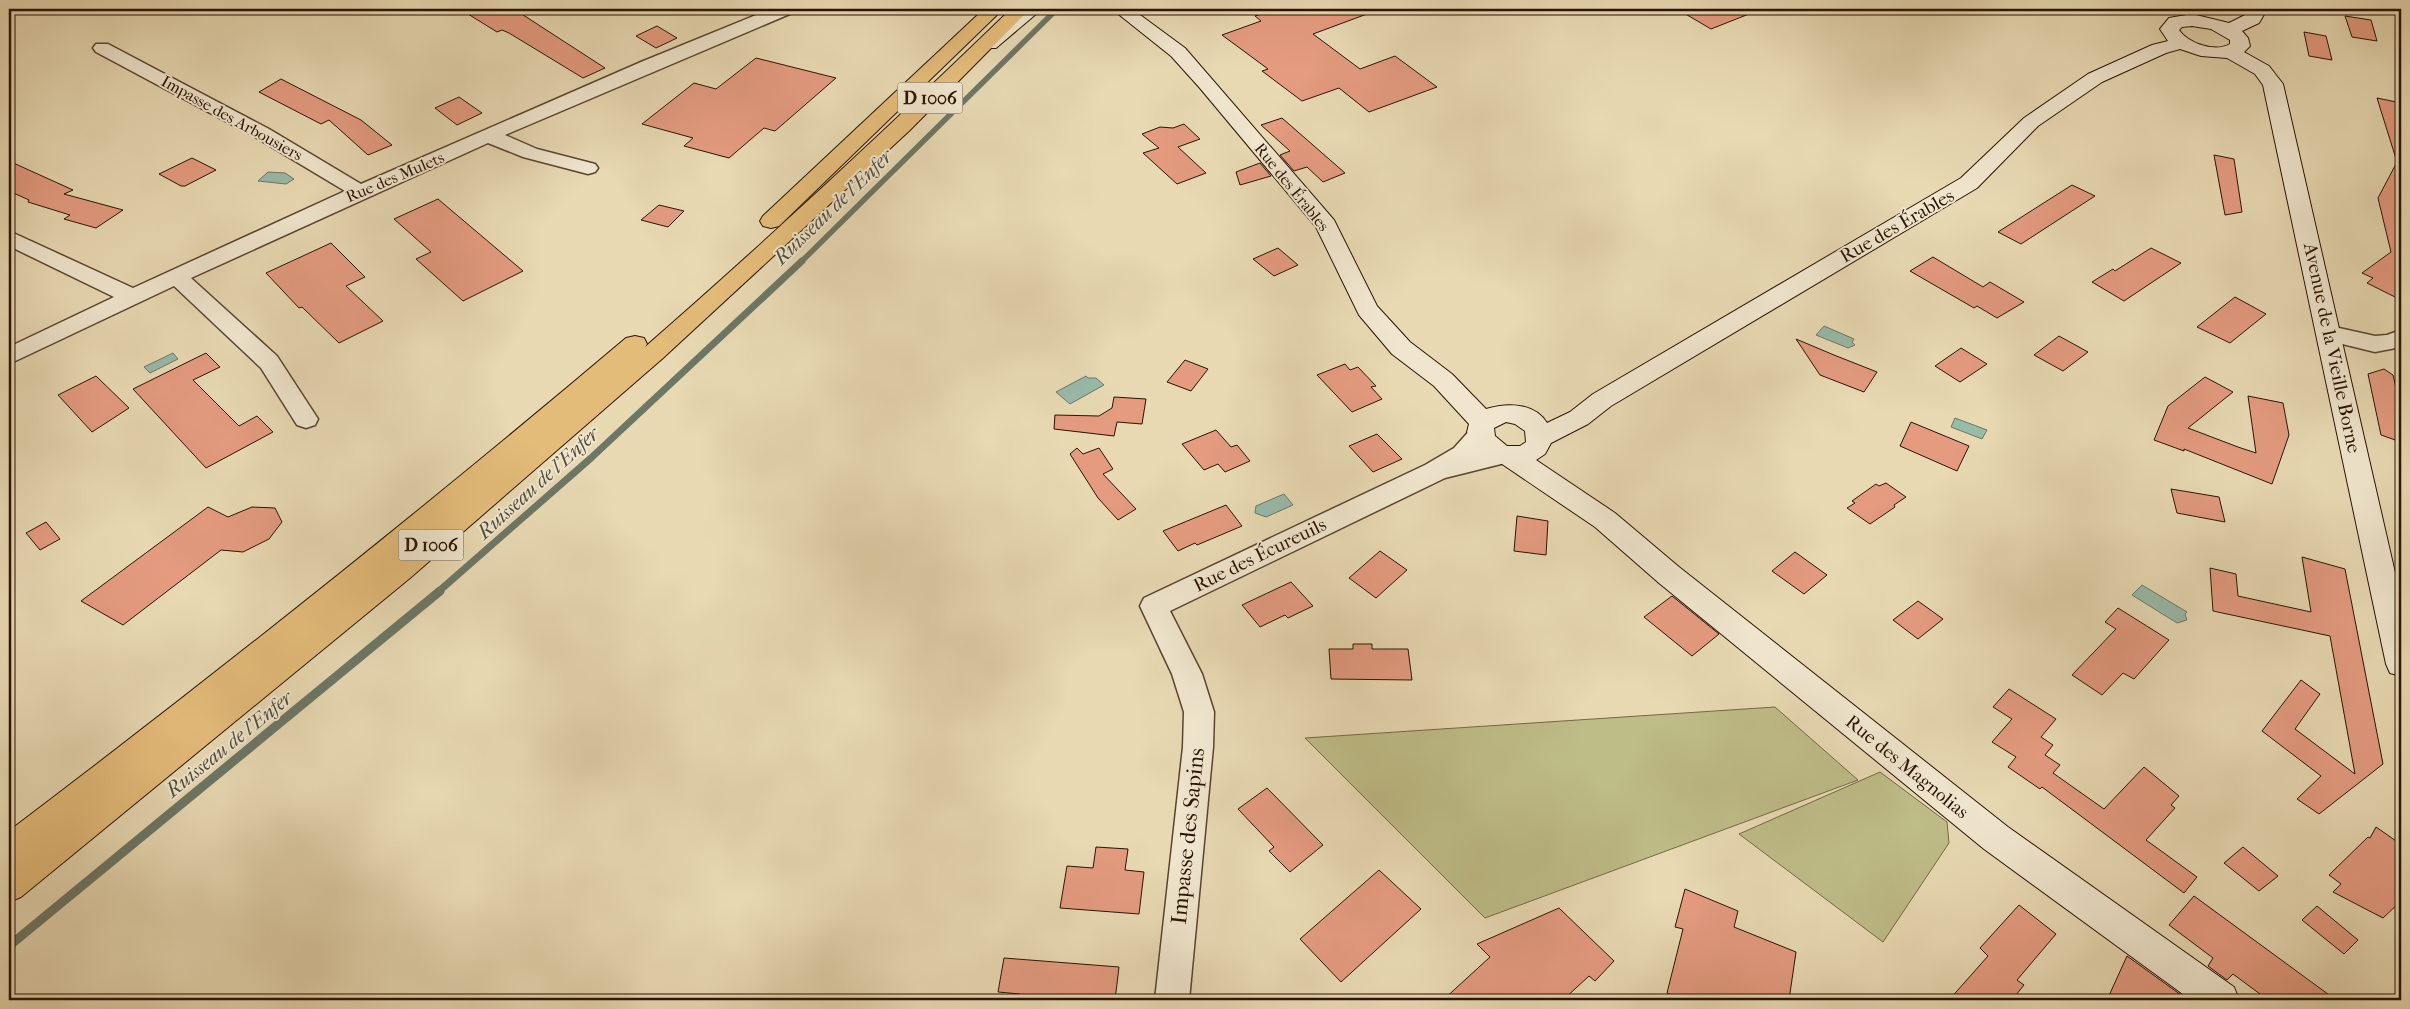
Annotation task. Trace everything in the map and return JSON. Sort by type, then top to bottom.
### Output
[{"type":"main road","name":"D 1006","points":[[9,851],[344,588],[524,440],[684,301],[817,179],[994,9]]},
{"type":"main road","name":"D 1006","points":[[9,886],[354,610],[544,450],[823,199],[971,60],[1021,9]]},
{"type":"street","name":"Rue des Mulets","points":[[9,356],[132,296],[360,192],[649,66],[786,9]]},
{"type":"street","points":[[971,60],[1033,9]]},
{"type":"street","name":"Rue des Érables","points":[[1122,9],[1178,52],[1310,204],[1326,225],[1367,310],[1401,348],[1498,422],[1602,400]]},
{"type":"street","points":[[2229,30],[2252,19],[2258,9]]},
{"type":"street","points":[[2183,43],[2170,33],[2169,29],[2176,22],[2203,21],[2229,30],[2241,42],[2237,50],[2231,52]]},
{"type":"street","name":"Rue des Érables","points":[[1507,455],[1532,452],[1540,442],[1602,400],[1969,183],[2031,122],[2095,78],[2162,48],[2183,43]]},
{"type":"street","name":"Avenue de la Vieille Borne","points":[[2183,43],[2214,52],[2231,52],[2262,70],[2273,84],[2330,334],[2401,664]]},
{"type":"street","name":"Impasse des Arbousiers","points":[[102,48],[262,133],[360,192]]},
{"type":"street","points":[[489,136],[530,153],[588,168]]},
{"type":"street","points":[[9,238],[132,296]]},
{"type":"street","points":[[176,276],[269,362],[306,419]]},
{"type":"street","points":[[2330,334],[2371,343],[2395,342],[2401,338]]},
{"type":"street","name":"Rue des Magnolias","points":[[1605,520],[1540,442],[1538,429],[1498,422],[1488,447],[1507,455],[1605,520],[1669,575],[1996,838],[2221,1000]]},
{"type":"street","name":"Rue des Écureuils","points":[[1187,674],[1154,606],[1434,472],[1463,454],[1498,422]]},
{"type":"street","name":"Rue des Écureuils","points":[[1434,472],[1507,455]]},
{"type":"street","name":"Impasse des Sapins","points":[[1172,1000],[1198,747],[1199,712],[1187,674]]},
{"type":"shaded area","points":[[268,172],[285,173],[294,179],[286,184],[258,181]]},
{"type":"shaded area","points":[[1824,326],[1854,339],[1852,342],[1855,345],[1848,348],[1816,335]]},
{"type":"shaded area","points":[[173,353],[178,359],[150,373],[144,367]]},
{"type":"shaded area","points":[[1086,376],[1088,378],[1096,378],[1104,385],[1070,404],[1056,392]]},
{"type":"shaded area","points":[[1955,418],[1987,430],[1982,439],[1951,427]]},
{"type":"shaded area","points":[[1284,494],[1293,505],[1266,517],[1255,513],[1256,506]]},
{"type":"shaded area","points":[[2142,585],[2187,612],[2185,614],[2187,620],[2177,623],[2132,595]]},
{"type":"shaded area","points":[[1775,707],[1858,780],[1485,918],[1305,738]]},
{"type":"shaded area","points":[[1880,772],[1947,822],[1949,843],[1883,942],[1739,834]]},
{"type":"building","points":[[460,9],[514,9],[605,68],[583,78],[509,33],[502,30],[497,32]]},
{"type":"building","points":[[1276,9],[1375,9],[1375,11],[1313,34],[1360,69],[1395,56],[1437,87],[1369,112],[1339,88],[1302,101],[1262,71],[1268,69],[1222,35],[1261,21],[1255,16]]},
{"type":"building","points":[[1677,9],[1759,9],[1759,10],[1711,29]]},
{"type":"building","points":[[2345,16],[2371,20],[2377,41],[2352,37]]},
{"type":"building","points":[[657,26],[677,38],[656,48],[636,36]]},
{"type":"building","points":[[2304,32],[2326,36],[2332,60],[2309,56]]},
{"type":"building","points":[[756,58],[836,78],[775,131],[764,128],[729,158],[684,146],[693,138],[642,124],[694,83],[716,89]]},
{"type":"building","points":[[281,79],[361,120],[392,145],[368,155],[329,120],[321,124],[259,92]]},
{"type":"building","points":[[459,97],[482,113],[457,125],[435,108]]},
{"type":"building","points":[[2377,98],[2401,103],[2401,300],[2367,283],[2373,278],[2362,273],[2391,252],[2378,198],[2397,162]]},
{"type":"building","points":[[1282,118],[1345,173],[1323,182],[1307,167],[1294,171],[1280,155],[1290,151],[1261,125]]},
{"type":"building","points":[[1184,124],[1200,139],[1178,147],[1206,173],[1177,184],[1143,153],[1159,148],[1142,134],[1160,127],[1173,128]]},
{"type":"building","points":[[2214,155],[2234,159],[2242,212],[2225,215]]},
{"type":"building","points":[[192,158],[216,170],[185,186],[181,186],[159,174]]},
{"type":"building","points":[[9,161],[73,190],[64,194],[123,210],[96,228],[64,219],[70,215],[28,202],[29,200],[9,191]]},
{"type":"building","points":[[1260,163],[1271,176],[1240,185],[1236,172]]},
{"type":"building","points":[[2072,185],[2095,196],[2021,244],[1998,232]]},
{"type":"building","points":[[438,199],[523,271],[463,301],[416,259],[431,252],[394,219]]},
{"type":"building","points":[[659,205],[684,211],[668,227],[641,220]]},
{"type":"building","points":[[331,243],[365,277],[346,286],[383,321],[339,343],[302,307],[299,308],[266,273]]},
{"type":"building","points":[[1278,248],[1298,265],[1274,276],[1253,259]]},
{"type":"building","points":[[2151,248],[2181,263],[2124,301],[2092,282],[2113,269],[2115,271]]},
{"type":"building","points":[[1933,257],[1983,287],[1990,282],[2024,302],[1997,318],[1977,306],[1974,308],[1910,271]]},
{"type":"building","points":[[2235,297],[2266,314],[2230,343],[2197,327]]},
{"type":"building","points":[[2059,336],[2088,352],[2063,371],[2034,355]]},
{"type":"building","points":[[1796,339],[1877,372],[1864,392],[1820,375]]},
{"type":"building","points":[[1961,348],[1987,364],[1960,382],[1935,366]]},
{"type":"building","points":[[206,353],[220,367],[193,380],[239,426],[257,416],[273,432],[206,468],[133,389]]},
{"type":"building","points":[[1185,360],[1208,369],[1191,391],[1167,382]]},
{"type":"building","points":[[1345,364],[1350,370],[1358,367],[1376,386],[1371,387],[1382,399],[1352,412],[1317,375]]},
{"type":"building","points":[[2384,369],[2393,375],[2401,409],[2401,442],[2381,435],[2368,374]]},
{"type":"building","points":[[96,376],[129,408],[92,432],[58,395]]},
{"type":"building","points":[[2205,377],[2233,392],[2188,428],[2256,453],[2248,396],[2283,403],[2289,435],[2272,484],[2184,449],[2184,451],[2154,440],[2168,406]]},
{"type":"building","points":[[1114,397],[1146,399],[1142,424],[1117,422],[1114,436],[1054,429],[1055,415],[1099,416],[1112,408]]},
{"type":"building","points":[[1911,422],[1969,446],[1957,471],[1900,446]]},
{"type":"building","points":[[1216,430],[1231,447],[1237,445],[1250,461],[1225,472],[1218,464],[1204,470],[1182,444]]},
{"type":"building","points":[[1377,434],[1402,459],[1373,472],[1349,446]]},
{"type":"building","points":[[1077,448],[1083,454],[1099,448],[1113,469],[1103,474],[1136,509],[1118,520],[1098,498],[1070,454]]},
{"type":"building","points":[[1886,483],[1906,497],[1870,524],[1847,508],[1855,503],[1852,501],[1876,484],[1879,486]]},
{"type":"building","points":[[2171,489],[2219,497],[2225,522],[2177,513]]},
{"type":"building","points":[[1226,505],[1242,526],[1178,551],[1163,531]]},
{"type":"building","points":[[208,507],[228,517],[252,507],[275,508],[282,522],[269,539],[243,552],[221,550],[123,625],[81,601]]},
{"type":"building","points":[[1517,516],[1548,521],[1546,555],[1514,551]]},
{"type":"building","points":[[46,522],[60,539],[40,550],[26,533]]},
{"type":"building","points":[[1380,551],[1407,570],[1376,598],[1349,578]]},
{"type":"building","points":[[1795,552],[1827,575],[1804,594],[1772,571]]},
{"type":"building","points":[[2302,557],[2345,569],[2383,764],[2319,814],[2297,799],[2321,776],[2262,731],[2301,680],[2320,694],[2295,729],[2355,774],[2330,636],[2213,611],[2210,568],[2236,574],[2238,596],[2311,612]]},
{"type":"building","points":[[1291,582],[1313,606],[1288,618],[1285,615],[1260,627],[1242,605]]},
{"type":"building","points":[[1672,596],[1719,634],[1692,656],[1644,617]]},
{"type":"building","points":[[1918,601],[1943,619],[1918,639],[1893,620]]},
{"type":"building","points":[[2118,608],[2169,640],[2134,679],[2123,673],[2102,695],[2072,675],[2116,629],[2105,622]]},
{"type":"building","points":[[1353,644],[1372,644],[1372,649],[1408,649],[1412,680],[1331,679],[1329,649],[1353,649]]},
{"type":"building","points":[[2009,689],[2056,719],[2041,737],[2053,745],[2045,755],[2060,765],[2053,773],[2104,809],[2144,767],[2179,796],[2171,805],[2175,808],[2146,840],[2197,877],[2184,893],[2042,787],[2040,789],[2008,767],[2016,757],[1992,742],[2012,719],[1993,707]]},
{"type":"building","points":[[1267,788],[1323,845],[1290,872],[1269,851],[1274,847],[1238,809]]},
{"type":"building","points":[[2376,827],[2399,843],[2401,856],[2401,901],[2383,918],[2333,892],[2341,884],[2329,875],[2368,837],[2370,838]]},
{"type":"building","points":[[1096,847],[1128,849],[1125,870],[1144,872],[1139,914],[1060,908],[1067,866],[1093,868]]},
{"type":"building","points":[[2243,847],[2278,876],[2259,891],[2224,863]]},
{"type":"building","points":[[1379,870],[1421,909],[1341,982],[1300,939]]},
{"type":"building","points":[[1685,889],[1738,911],[1734,927],[1796,952],[1789,1000],[1683,1000],[1667,993],[1683,929],[1675,927]]},
{"type":"building","points":[[2194,896],[2336,1000],[2268,1000],[2233,974],[2227,980],[2208,966],[2213,958],[2169,925]]},
{"type":"building","points":[[2019,905],[2056,934],[2017,980],[2024,985],[2012,1000],[1949,1000],[1988,956],[1980,948]]},
{"type":"building","points":[[2317,906],[2358,940],[2344,954],[2302,920]]},
{"type":"building","points":[[1559,908],[1614,961],[1595,981],[1589,976],[1563,1000],[1443,1000],[1490,957],[1477,944]]},
{"type":"building","points":[[2127,956],[2188,1000],[2107,1000]]},
{"type":"building","points":[[1004,958],[1119,967],[1115,1000],[1018,1000],[1020,994],[998,992]]},
{"type":"waterway","name":"Ruisseau de l'Enfer","points":[[801,262],[1057,9]]},
{"type":"waterway","name":"Ruisseau de l'Enfer","points":[[438,592],[591,458],[802,261]]},
{"type":"waterway","name":"Ruisseau de l'Enfer","points":[[9,946],[440,591]]}]
